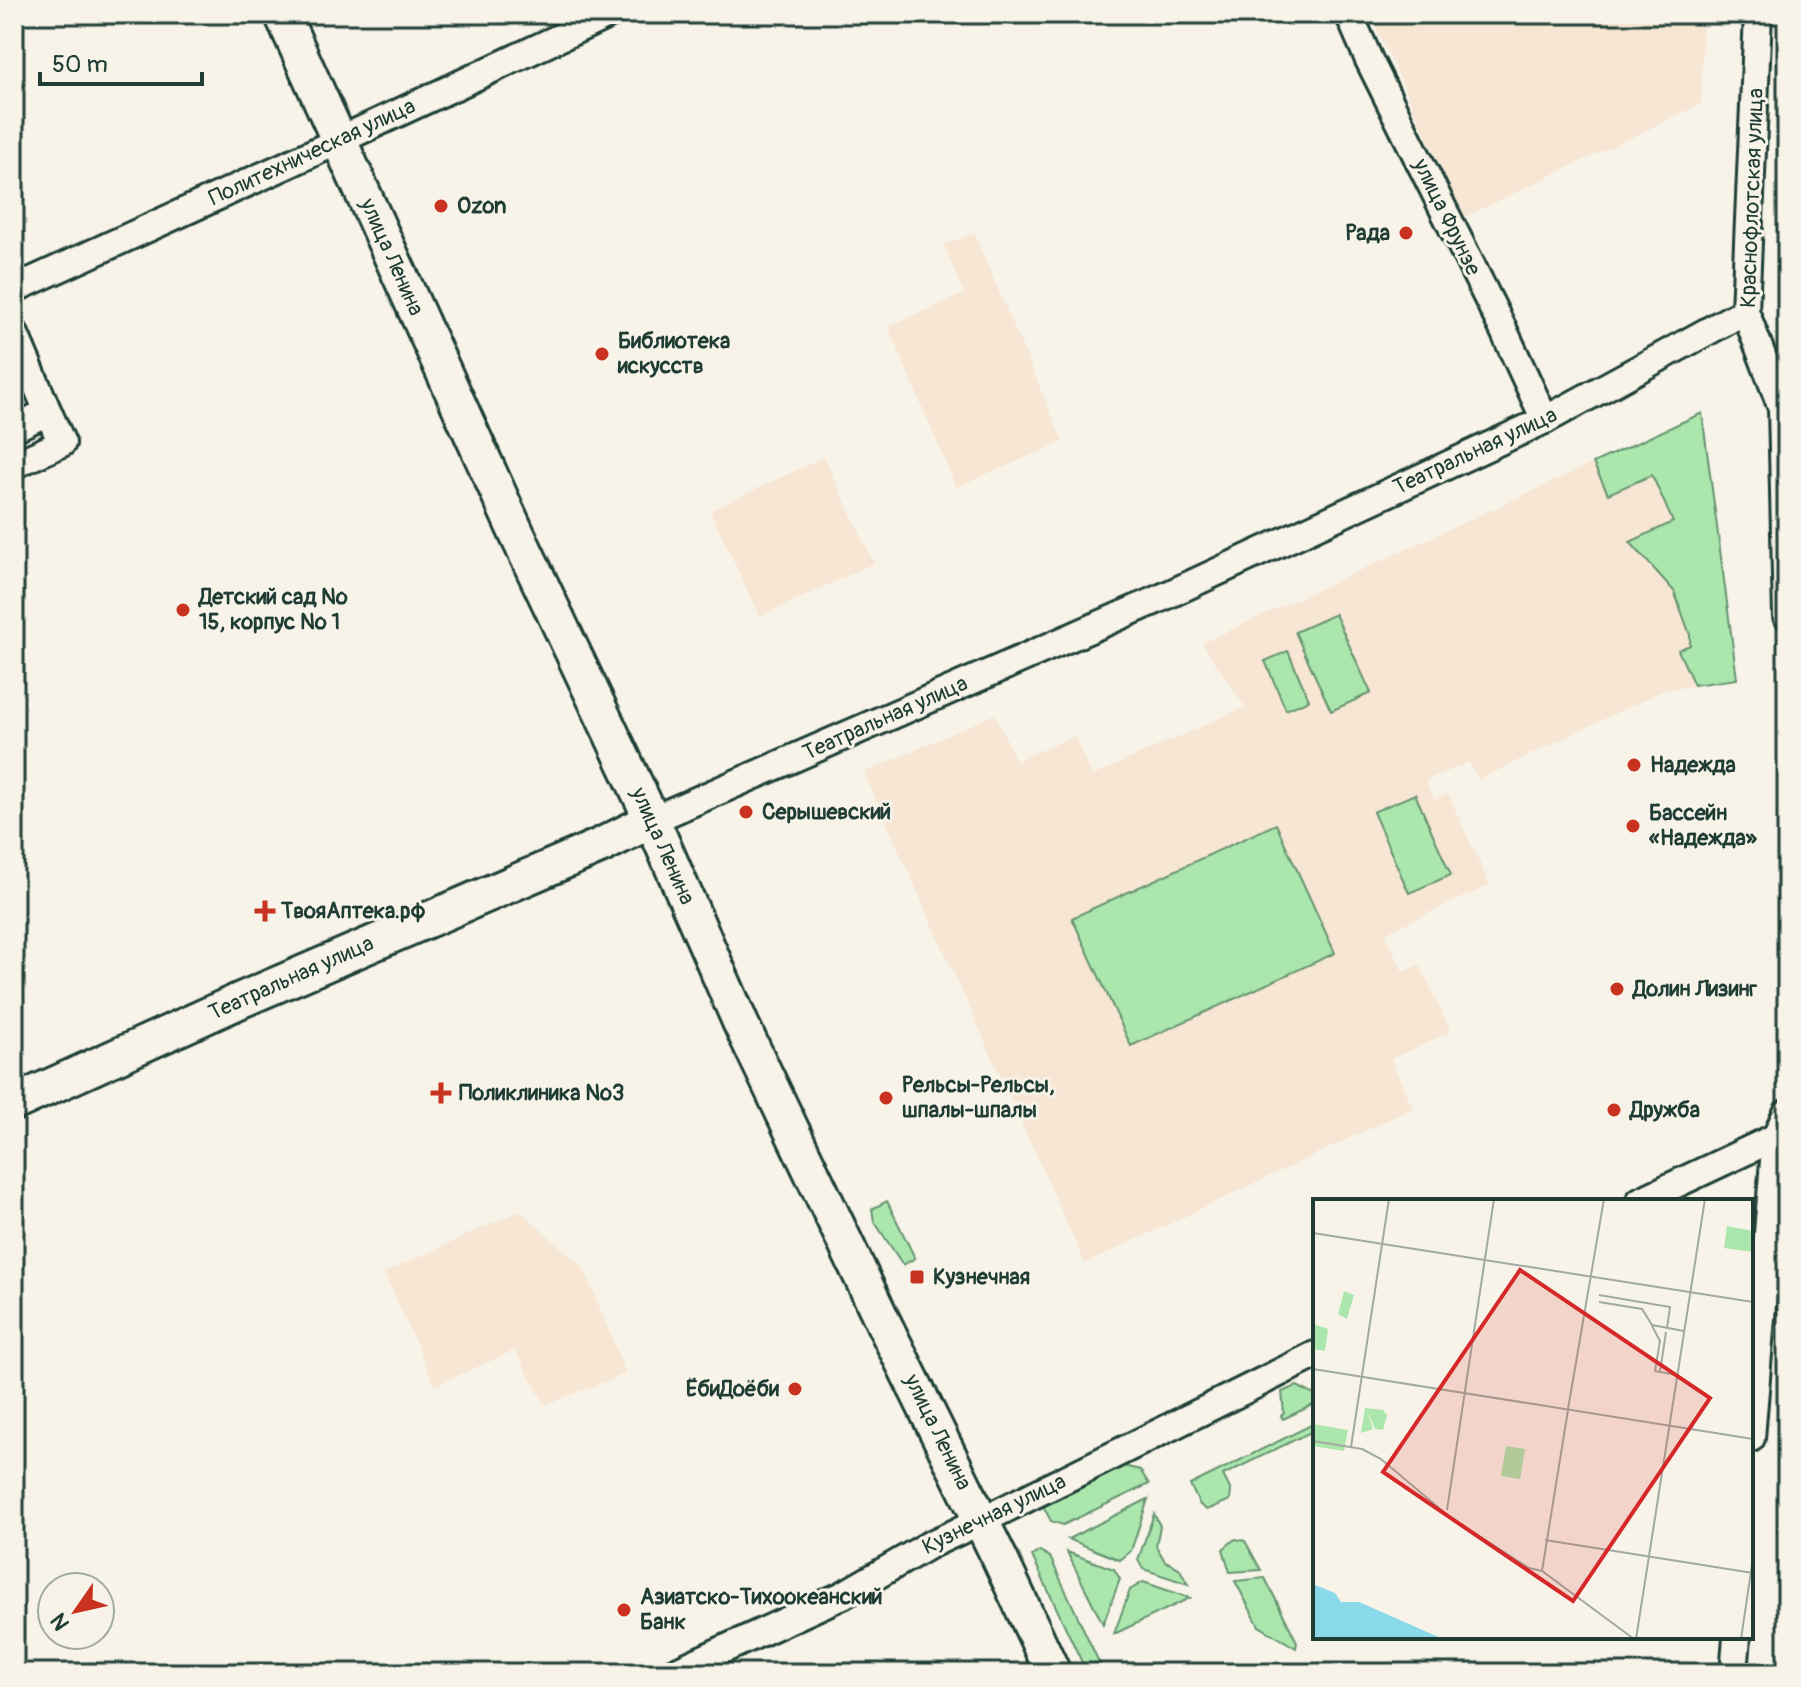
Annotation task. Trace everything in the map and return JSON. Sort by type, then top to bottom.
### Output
[{"type":"main road","name":"улица Ленина","points":[[282,14],[516,532],[652,820],[741,1024],[1053,1673]]},
{"type":"main road","name":"Театральная улица","points":[[14,1103],[241,1000],[602,845],[652,820]]},
{"type":"street","name":"Политехническая улица","points":[[14,289],[610,14]]},
{"type":"street","name":"улица Фрунзе","points":[[1349,14],[1545,420]]},
{"type":"street","name":"Краснофлотская улица","points":[[1758,14],[1745,311],[1782,408],[1787,616]]},
{"type":"street","name":"Театральная улица","points":[[652,820],[1161,598],[1545,420],[1745,311]]},
{"type":"street","points":[[14,332],[62,443],[14,465]]},
{"type":"street","points":[[14,428],[48,412]]},
{"type":"street","points":[[1644,1199],[1782,1125]]},
{"type":"street","points":[[1753,1418],[1782,1125]]},
{"type":"street","name":"Кузнечная улица","points":[[672,1673],[843,1595],[929,1545],[1313,1356]]},
{"type":"street","points":[[1734,1673],[1737,1639]]},
{"type":"shaded area","points":[[1370,14],[1703,14],[1701,104],[1464,217]]},
{"type":"shaded area","points":[[974,233],[1063,442],[956,487],[888,326],[964,294],[944,245]]},
{"type":"shaded area","points":[[1702,413],[1737,679],[1664,690],[1478,780],[1469,762],[1425,781],[1434,800],[1448,794],[1490,885],[1385,933],[1403,972],[1420,965],[1451,1032],[1391,1059],[1413,1108],[1085,1264],[864,773],[995,714],[1016,761],[1074,736],[1092,776],[1245,707],[1202,643]]},
{"type":"shaded area","points":[[824,457],[874,563],[760,617],[710,511]]},
{"type":"shaded area","points":[[520,1211],[584,1268],[626,1374],[545,1405],[515,1350],[435,1386],[384,1273]]},
{"type":"green space","points":[[1702,413],[1737,679],[1694,685],[1678,650],[1690,645],[1690,635],[1674,591],[1630,542],[1673,522],[1652,475],[1608,494],[1593,463]]},
{"type":"green space","points":[[1335,614],[1371,693],[1331,711],[1295,632]]},
{"type":"green space","points":[[1288,651],[1309,700],[1286,710],[1265,661]]},
{"type":"green space","points":[[1415,794],[1451,875],[1409,893],[1373,812]]},
{"type":"green space","points":[[1276,824],[1335,953],[1131,1046],[1072,918]]},
{"type":"green space","points":[[887,1201],[915,1258],[903,1265],[874,1221],[872,1209]]},
{"type":"green space","points":[[1297,1386],[1313,1394],[1313,1405],[1283,1419],[1282,1392]]},
{"type":"green space","points":[[1313,1424],[1313,1431],[1223,1475],[1231,1491],[1230,1500],[1207,1510],[1200,1505],[1190,1485]]},
{"type":"green space","points":[[1123,1466],[1140,1470],[1149,1484],[1063,1525],[1051,1521],[1043,1506]]},
{"type":"green space","points":[[1148,1499],[1131,1551],[1120,1560],[1068,1539]]},
{"type":"green space","points":[[1154,1514],[1160,1526],[1156,1546],[1165,1561],[1179,1568],[1188,1584],[1143,1569],[1138,1560]]},
{"type":"green space","points":[[1235,1539],[1245,1541],[1261,1570],[1230,1572],[1223,1549]]},
{"type":"green space","points":[[1040,1551],[1050,1557],[1104,1673],[1087,1673],[1032,1556]]},
{"type":"green space","points":[[1067,1552],[1114,1569],[1120,1579],[1103,1624]]},
{"type":"green space","points":[[1265,1578],[1297,1642],[1296,1648],[1259,1626],[1235,1581]]},
{"type":"green space","points":[[1143,1582],[1190,1598],[1114,1634],[1130,1590]]},
{"type":"place","name":"Ozon","points":[[441,206]]},
{"type":"place","name":"Рада","points":[[1406,233]]},
{"type":"place","name":"Библиотека искусств","points":[[602,354]]},
{"type":"place","name":"Детский сад № 15, корпус № 1","points":[[183,610]]},
{"type":"place","name":"Надежда","points":[[1634,765]]},
{"type":"place","name":"Серышевский","points":[[746,812]]},
{"type":"place","name":"Бассейн «Надежда»","points":[[1633,826]]},
{"type":"place","name":"ТвояАптека.рф","points":[[265,911]]},
{"type":"place","name":"Долин Лизинг","points":[[1617,989]]},
{"type":"place","name":"Поликлиника №3","points":[[441,1093]]},
{"type":"place","name":"Рельсы-Рельсы, шпалы-шпалы","points":[[886,1098]]},
{"type":"place","name":"Дружба","points":[[1614,1110]]},
{"type":"place","name":"Кузнечная","points":[[917,1277]]},
{"type":"place","name":"ЁбиДоёби","points":[[795,1389]]},
{"type":"place","name":"Азиатско-Тихоокеанский Банк","points":[[624,1610]]}]
